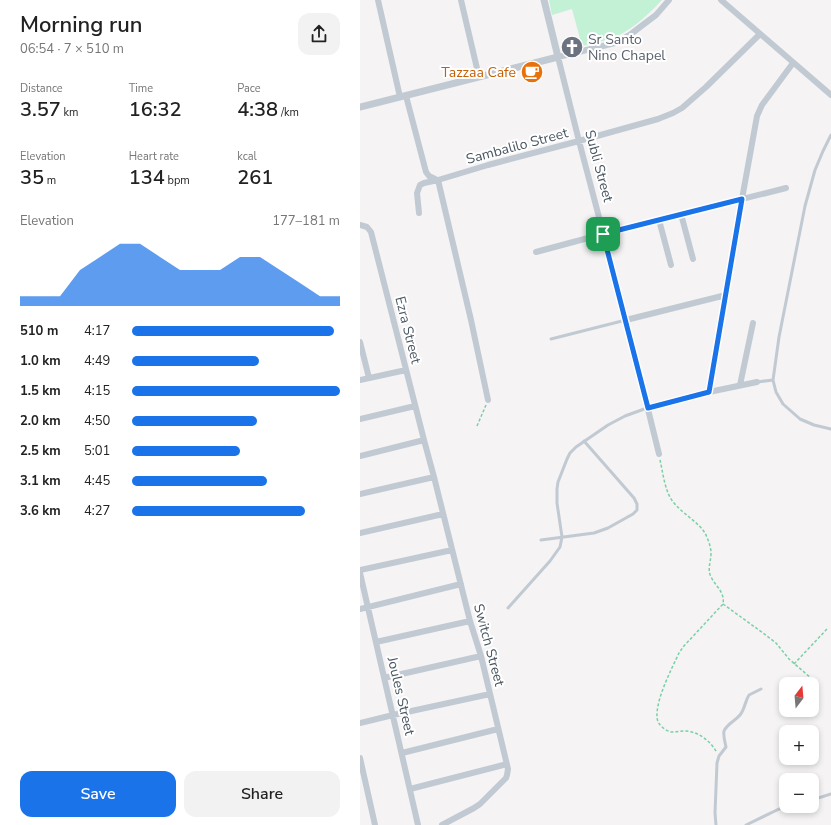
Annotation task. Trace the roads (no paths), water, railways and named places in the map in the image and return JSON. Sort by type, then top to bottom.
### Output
[{"type":"street","points":[[378,0],[403,96],[426,172],[429,176],[438,180],[488,400]]},
{"type":"street","points":[[461,0],[479,77]]},
{"type":"street","name":"Subli Street","points":[[544,0],[659,454]]},
{"type":"street","points":[[360,107],[615,43],[656,15],[670,0]]},
{"type":"street","points":[[721,0],[831,95]]},
{"type":"street","name":"Sambalilo Street","points":[[419,213],[417,193],[420,185],[424,183],[658,119],[673,113],[682,108],[760,34]]},
{"type":"street","points":[[709,392],[757,116],[762,105],[793,63]]},
{"type":"street","points":[[536,252],[786,188]]},
{"type":"street","points":[[681,214],[692,259]]},
{"type":"street","points":[[659,220],[671,265]]},
{"type":"street","name":"Ezra Street","points":[[360,225],[367,227],[371,232],[424,440]]},
{"type":"street","points":[[626,320],[726,295]]},
{"type":"street","points":[[740,386],[753,324]]},
{"type":"street","points":[[360,342],[369,378]]},
{"type":"street","points":[[360,380],[406,370]]},
{"type":"street","points":[[648,408],[709,392],[757,382]]},
{"type":"street","points":[[360,419],[415,406]]},
{"type":"street","points":[[360,456],[424,440]]},
{"type":"street","name":"Switch Street","points":[[424,440],[470,621],[481,656],[508,772],[506,778],[480,804],[442,825]]},
{"type":"street","points":[[360,494],[434,478]]},
{"type":"street","points":[[360,533],[443,514]]},
{"type":"street","points":[[360,572],[452,550]]},
{"type":"street","name":"Joules Street","points":[[360,572],[418,825]]},
{"type":"street","points":[[360,609],[461,584]]},
{"type":"street","points":[[376,642],[470,621]]},
{"type":"street","points":[[384,678],[481,656]]},
{"type":"street","points":[[360,723],[490,694]]},
{"type":"street","points":[[402,752],[498,729]]},
{"type":"street","points":[[360,758],[375,825]]},
{"type":"street","points":[[410,789],[507,764]]},
{"type":"lane","points":[[831,135],[815,170],[805,206],[779,337],[773,380],[776,392],[783,404],[800,419],[814,425],[831,429]]},
{"type":"lane","points":[[551,339],[626,320]]},
{"type":"lane","points":[[757,382],[773,380]]},
{"type":"lane","points":[[508,608],[550,561],[560,546],[562,537],[557,497],[558,482],[570,453],[584,441],[608,425],[625,416],[648,408]]},
{"type":"lane","points":[[541,540],[594,533],[608,528],[633,514],[637,510],[637,504],[634,498],[584,441]]},
{"type":"lane","points":[[716,825],[717,763],[719,756],[726,747],[724,730],[739,716],[749,694],[761,689]]},
{"type":"lane","points":[[819,798],[831,794]]},
{"type":"lane","points":[[746,825],[779,809]]},
{"type":"place","name":"Sr Santo Nino Chapel","points":[[572,47]]},
{"type":"place","name":"Tazzaa Cafe","points":[[532,72]]}]
